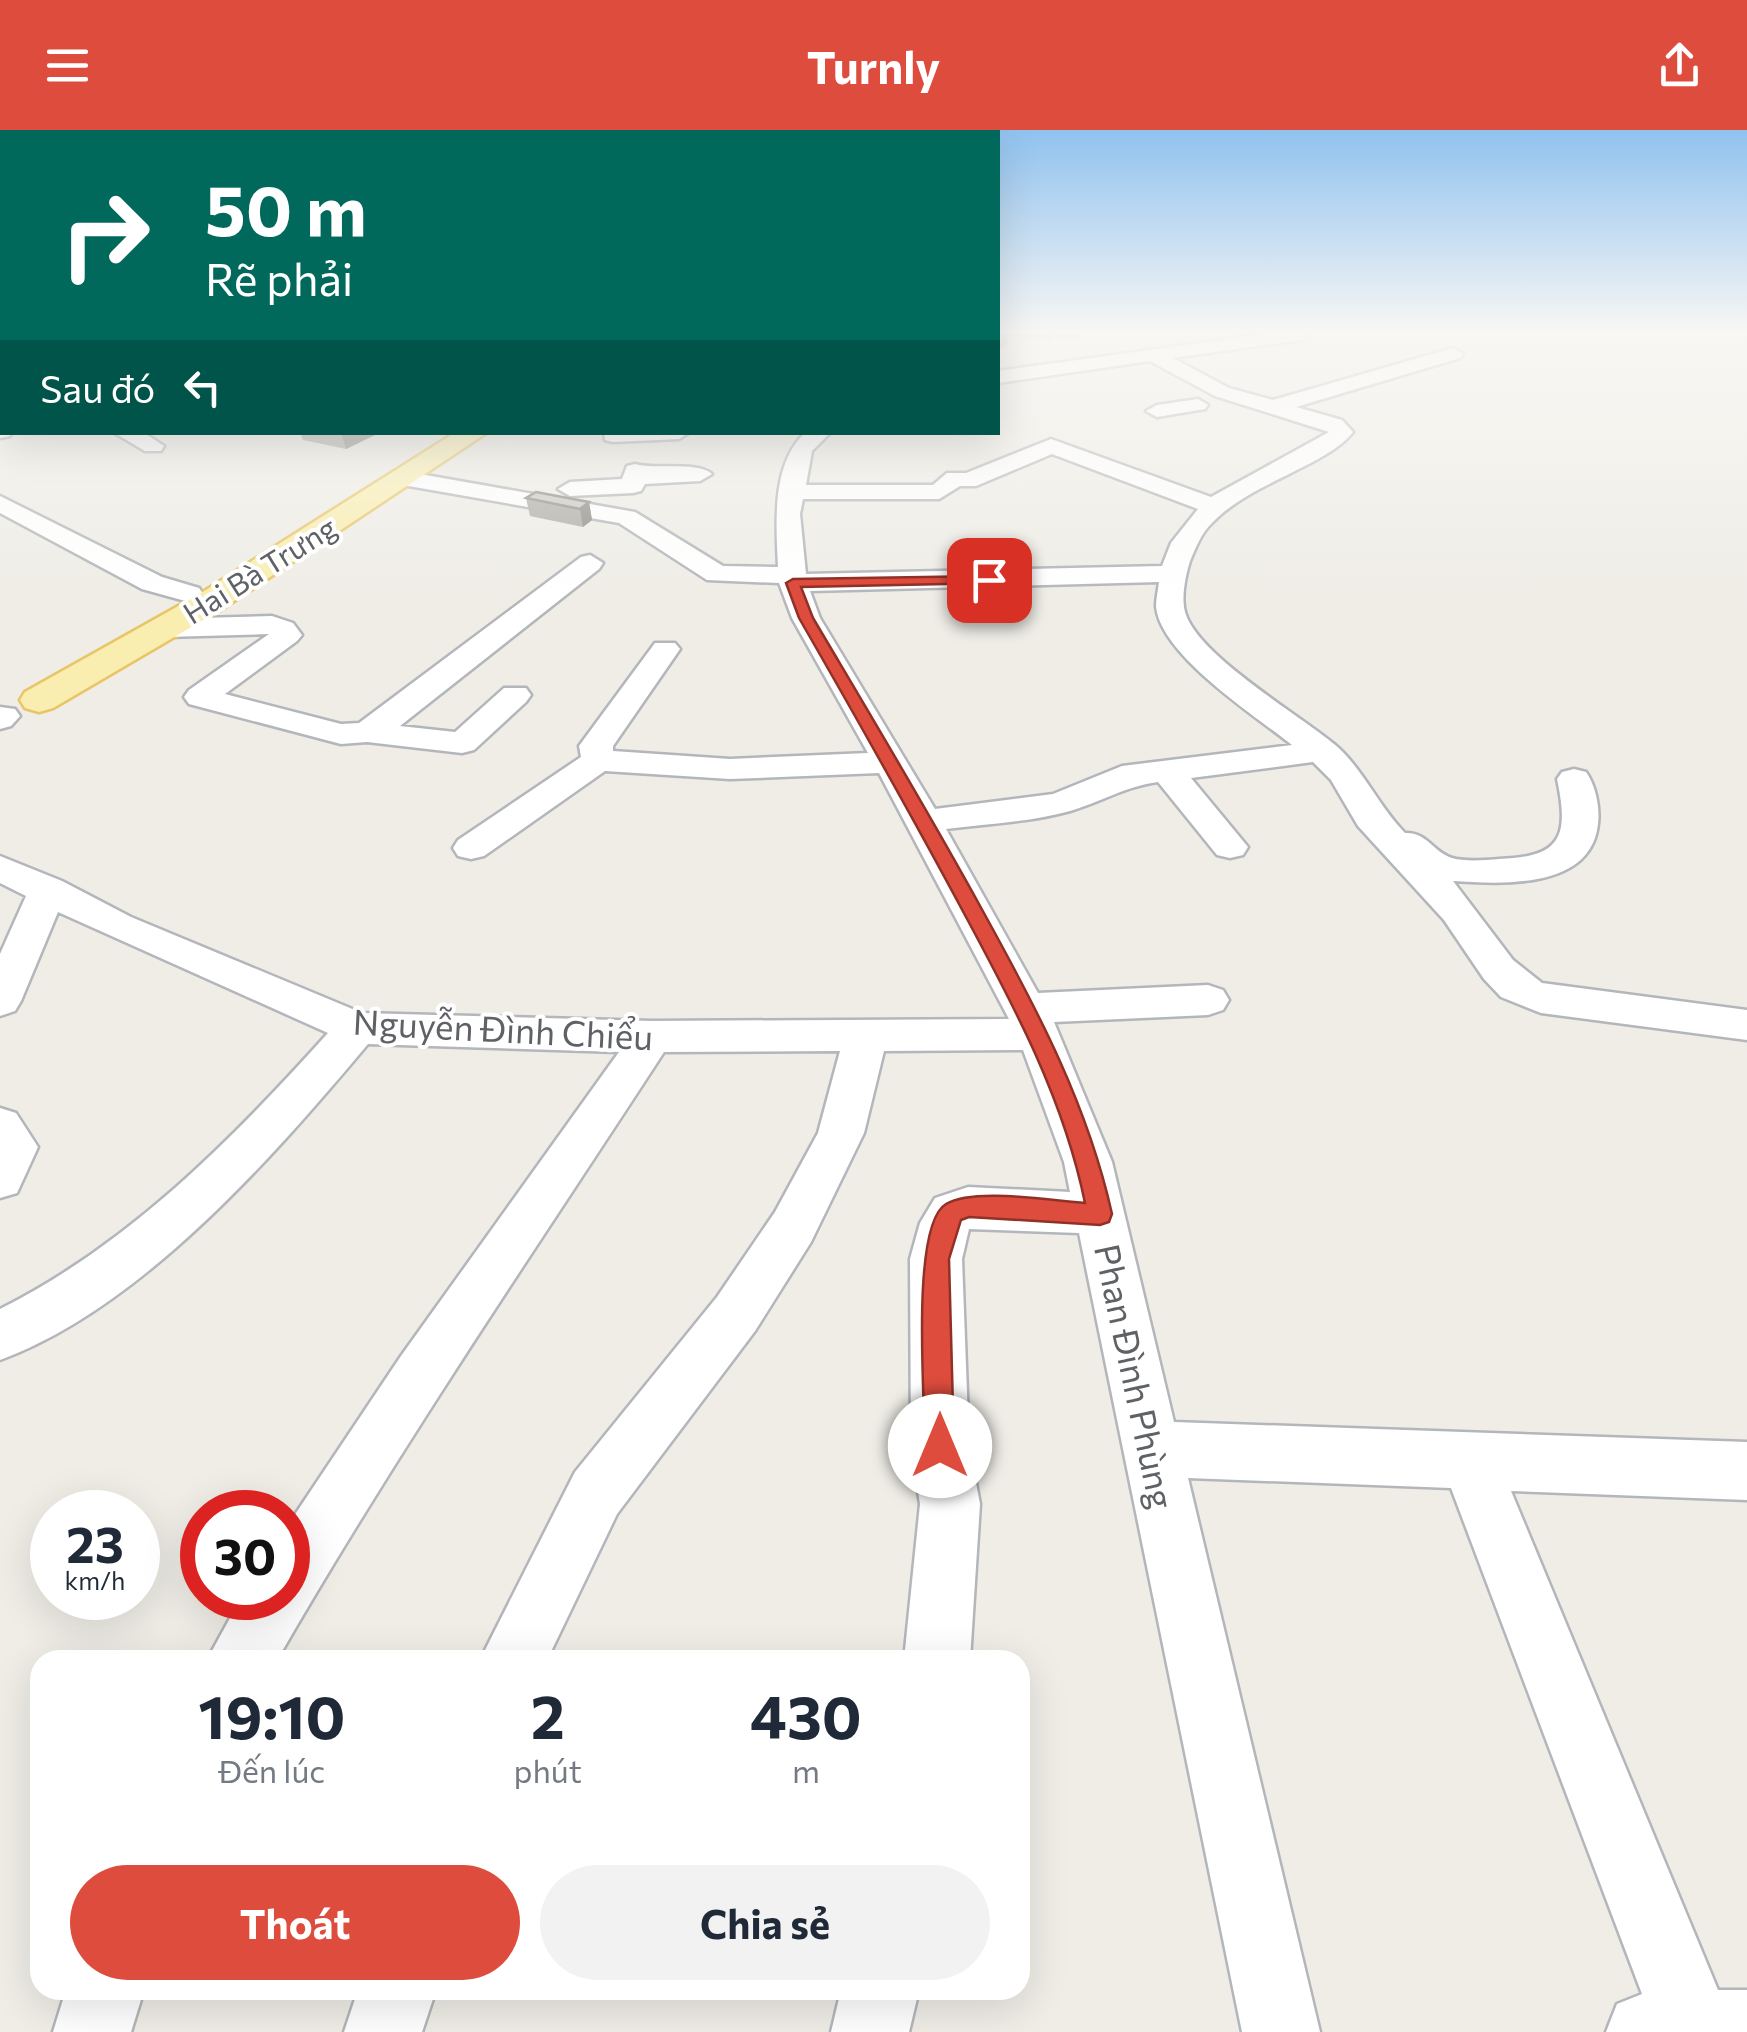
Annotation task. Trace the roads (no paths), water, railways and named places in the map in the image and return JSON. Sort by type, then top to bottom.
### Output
[{"type":"main road","points":[[199,598],[440,435]]},
{"type":"main road","name":"Hai Bà Trưng","points":[[10,708],[403,478],[469,435]]},
{"type":"street","points":[[1326,423],[1342,432],[1334,440],[1211,505],[1188,534],[1174,574],[1170,611],[1177,627],[1223,677],[1322,752],[1352,785],[1369,816],[1458,912],[1512,987],[1541,998],[1747,1024]]},
{"type":"street","points":[[130,435],[153,446]]},
{"type":"street","points":[[611,441],[656,435]]},
{"type":"street","name":"Phan Đình Phùng","points":[[817,435],[801,449],[788,514],[793,579],[806,618],[924,821],[1033,1021],[1088,1162],[1280,2032]]},
{"type":"street","points":[[792,492],[939,492],[955,478],[968,481],[1044,447],[1059,446],[1211,505]]},
{"type":"street","points":[[497,494],[634,486],[635,474],[700,474]]},
{"type":"street","points":[[403,478],[626,517],[718,574],[793,579],[1174,574]]},
{"type":"street","points":[[0,503],[152,583],[199,598]]},
{"type":"street","points":[[367,732],[590,562]]},
{"type":"street","points":[[154,625],[284,629],[287,635],[263,655],[200,697],[341,734],[367,732],[462,743],[516,695]]},
{"type":"street","points":[[598,760],[596,746],[665,649]]},
{"type":"street","points":[[924,821],[1056,804],[1090,794],[1122,776],[1322,752]]},
{"type":"street","points":[[471,848],[598,760],[730,769],[890,762]]},
{"type":"street","points":[[1166,769],[1230,847]]},
{"type":"street","points":[[1352,785],[1365,792],[1437,868],[1514,872],[1540,869],[1573,849],[1582,813],[1574,779]]},
{"type":"street","name":"Nguyễn Đình Chiểu","points":[[0,868],[117,926],[357,1028],[652,1037],[865,1038],[1208,1000]]},
{"type":"street","points":[[0,1000],[48,890]]},
{"type":"street","points":[[0,1336],[77,1296],[122,1262],[266,1133],[357,1028]]},
{"type":"street","points":[[310,1545],[432,1354],[501,1262],[652,1037]]},
{"type":"street","points":[[518,1650],[596,1493],[736,1314],[793,1227],[841,1133],[865,1038]]},
{"type":"street","points":[[0,1126],[14,1147],[0,1179]]},
{"type":"street","points":[[938,1650],[950,1504],[940,1446],[936,1259],[946,1222],[952,1212],[968,1206],[1100,1214]]},
{"type":"street","points":[[1152,1449],[1747,1470]]},
{"type":"street","points":[[1470,1461],[1696,2030]]},
{"type":"street","points":[[246,1650],[264,1620]]},
{"type":"street","points":[[92,2032],[102,2000]]},
{"type":"street","points":[[383,2032],[394,2000]]},
{"type":"street","points":[[870,2032],[878,2000]]}]
